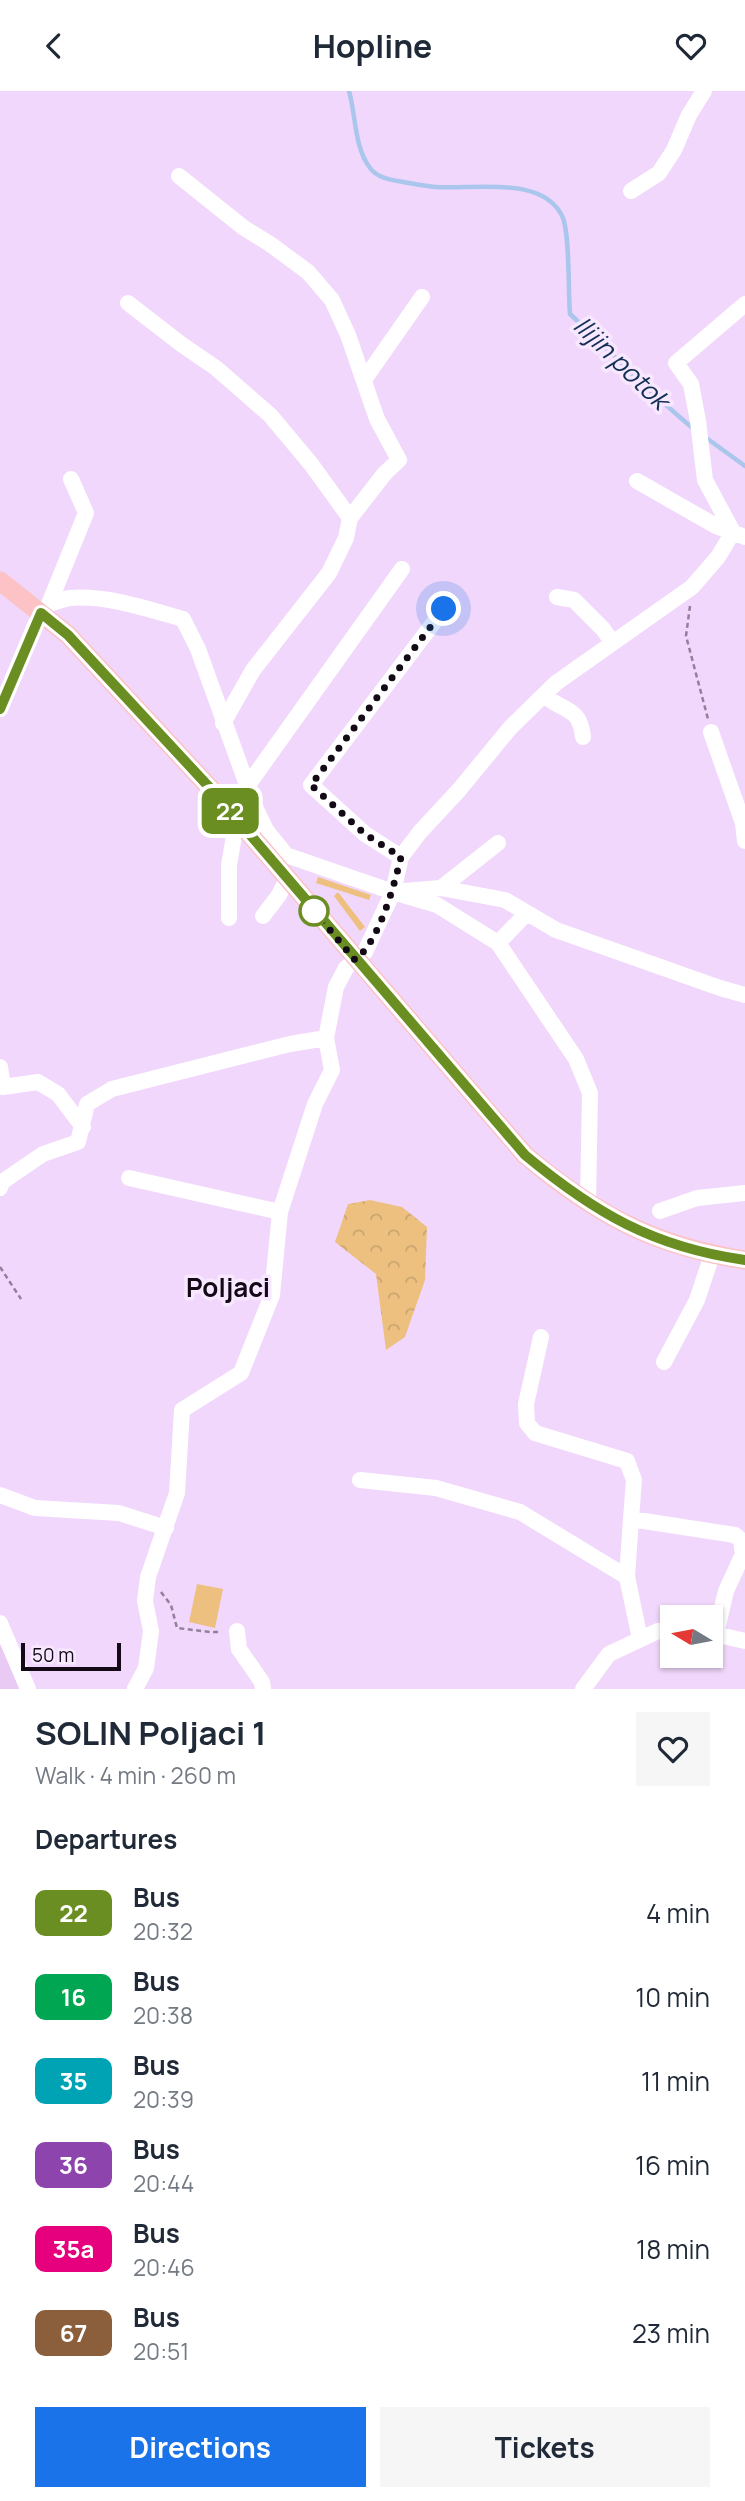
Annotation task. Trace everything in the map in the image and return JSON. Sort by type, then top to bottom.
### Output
[{"type":"main road","points":[[0,581],[45,608],[237,819],[355,960],[525,1155],[568,1191],[616,1220],[658,1239],[712,1255],[745,1260]]},
{"type":"street","points":[[631,191],[659,173],[704,91]]},
{"type":"street","points":[[179,176],[244,228],[308,272],[332,300],[348,335],[377,419],[399,460],[385,473],[350,518],[346,538],[329,573],[253,670],[223,723]]},
{"type":"street","points":[[364,380],[422,297]]},
{"type":"street","points":[[128,303],[216,368],[270,415],[311,464],[350,518]]},
{"type":"street","points":[[739,535],[705,480],[691,384],[676,363],[745,304]]},
{"type":"street","points":[[0,709],[86,513],[71,479]]},
{"type":"street","points":[[637,481],[716,526],[739,535]]},
{"type":"street","points":[[135,1689],[146,1668],[151,1631],[145,1601],[148,1577],[177,1493],[182,1410],[241,1373],[272,1295],[280,1212],[315,1104],[332,1070],[326,1038],[336,987],[346,968],[365,952],[393,893],[401,857],[510,728],[556,683],[692,587],[739,535]]},
{"type":"street","points":[[248,785],[402,569]]},
{"type":"street","points":[[557,597],[574,600],[612,642]]},
{"type":"street","points":[[45,608],[71,599],[104,601],[145,608],[183,619],[198,649],[223,723],[266,830],[286,855],[393,893],[438,905],[498,943],[576,1059],[590,1093],[588,1203]]},
{"type":"street","points":[[401,857],[365,834],[311,785],[444,609]]},
{"type":"street","points":[[544,695],[577,716],[582,722],[583,737]]},
{"type":"street","points":[[711,732],[744,823],[745,841]]},
{"type":"street","points":[[229,918],[229,865],[237,819]]},
{"type":"street","points":[[441,888],[498,843]]},
{"type":"street","points":[[263,916],[288,879]]},
{"type":"street","points":[[393,893],[441,888],[505,900],[556,930],[745,995]]},
{"type":"street","points":[[498,943],[527,913]]},
{"type":"street","points":[[0,1188],[2,1182],[43,1154],[78,1142],[87,1104],[112,1089],[290,1044],[326,1038]]},
{"type":"street","points":[[0,1067],[4,1087],[38,1082],[58,1094],[83,1127]]},
{"type":"street","points":[[129,1178],[280,1212]]},
{"type":"street","points":[[660,1211],[697,1198],[745,1193]]},
{"type":"street","points":[[664,1361],[697,1300],[712,1255]]},
{"type":"street","points":[[541,1337],[526,1404],[527,1423],[535,1433],[627,1461],[634,1480],[627,1577],[640,1639]]},
{"type":"street","points":[[360,1480],[436,1488],[520,1512],[627,1577]]},
{"type":"street","points":[[0,1495],[35,1508],[119,1513],[166,1528]]},
{"type":"street","points":[[631,1519],[729,1532],[741,1540],[743,1554],[722,1605]]},
{"type":"street","points":[[0,1623],[28,1689]]},
{"type":"street","points":[[237,1630],[239,1649],[262,1682],[263,1689]]},
{"type":"street","points":[[583,1689],[609,1654],[660,1630]]},
{"type":"street","points":[[723,1636],[745,1641]]},
{"type":"path","points":[[692,587],[686,636],[711,732]]},
{"type":"path","points":[[0,1267],[21,1299]]},
{"type":"path","points":[[148,1577],[162,1579],[161,1593],[171,1605],[177,1628],[210,1633],[237,1630]]},
{"type":"shaded area","points":[[0,1645],[11,1666],[23,1689],[0,1689]]},
{"type":"green space","points":[[318,877],[371,895],[369,900],[316,883]]},
{"type":"green space","points":[[338,892],[365,927],[360,931],[334,896]]},
{"type":"green space","points":[[370,1200],[402,1207],[427,1227],[425,1280],[405,1337],[386,1350],[376,1274],[335,1242],[348,1204]]},
{"type":"green space","points":[[197,1584],[223,1589],[215,1628],[189,1622]]},
{"type":"waterway","name":"Ilijin potok","points":[[349,91],[361,150],[370,168],[377,174],[385,178],[435,187],[506,187],[524,190],[540,195],[554,204],[565,227],[570,314],[695,430]]},
{"type":"waterway","name":"Ilijin potok","points":[[705,437],[745,466]]},
{"type":"bus line","name":"22","points":[[0,709],[41,613],[68,635],[210,788],[525,1155],[568,1191],[616,1220],[658,1239],[707,1255],[745,1260]]},
{"type":"district","name":"Poljaci","points":[[228,1287]]},
{"type":"route","points":[[314,911],[355,960],[365,952],[393,893],[401,857],[365,834],[311,785],[444,609]]}]
